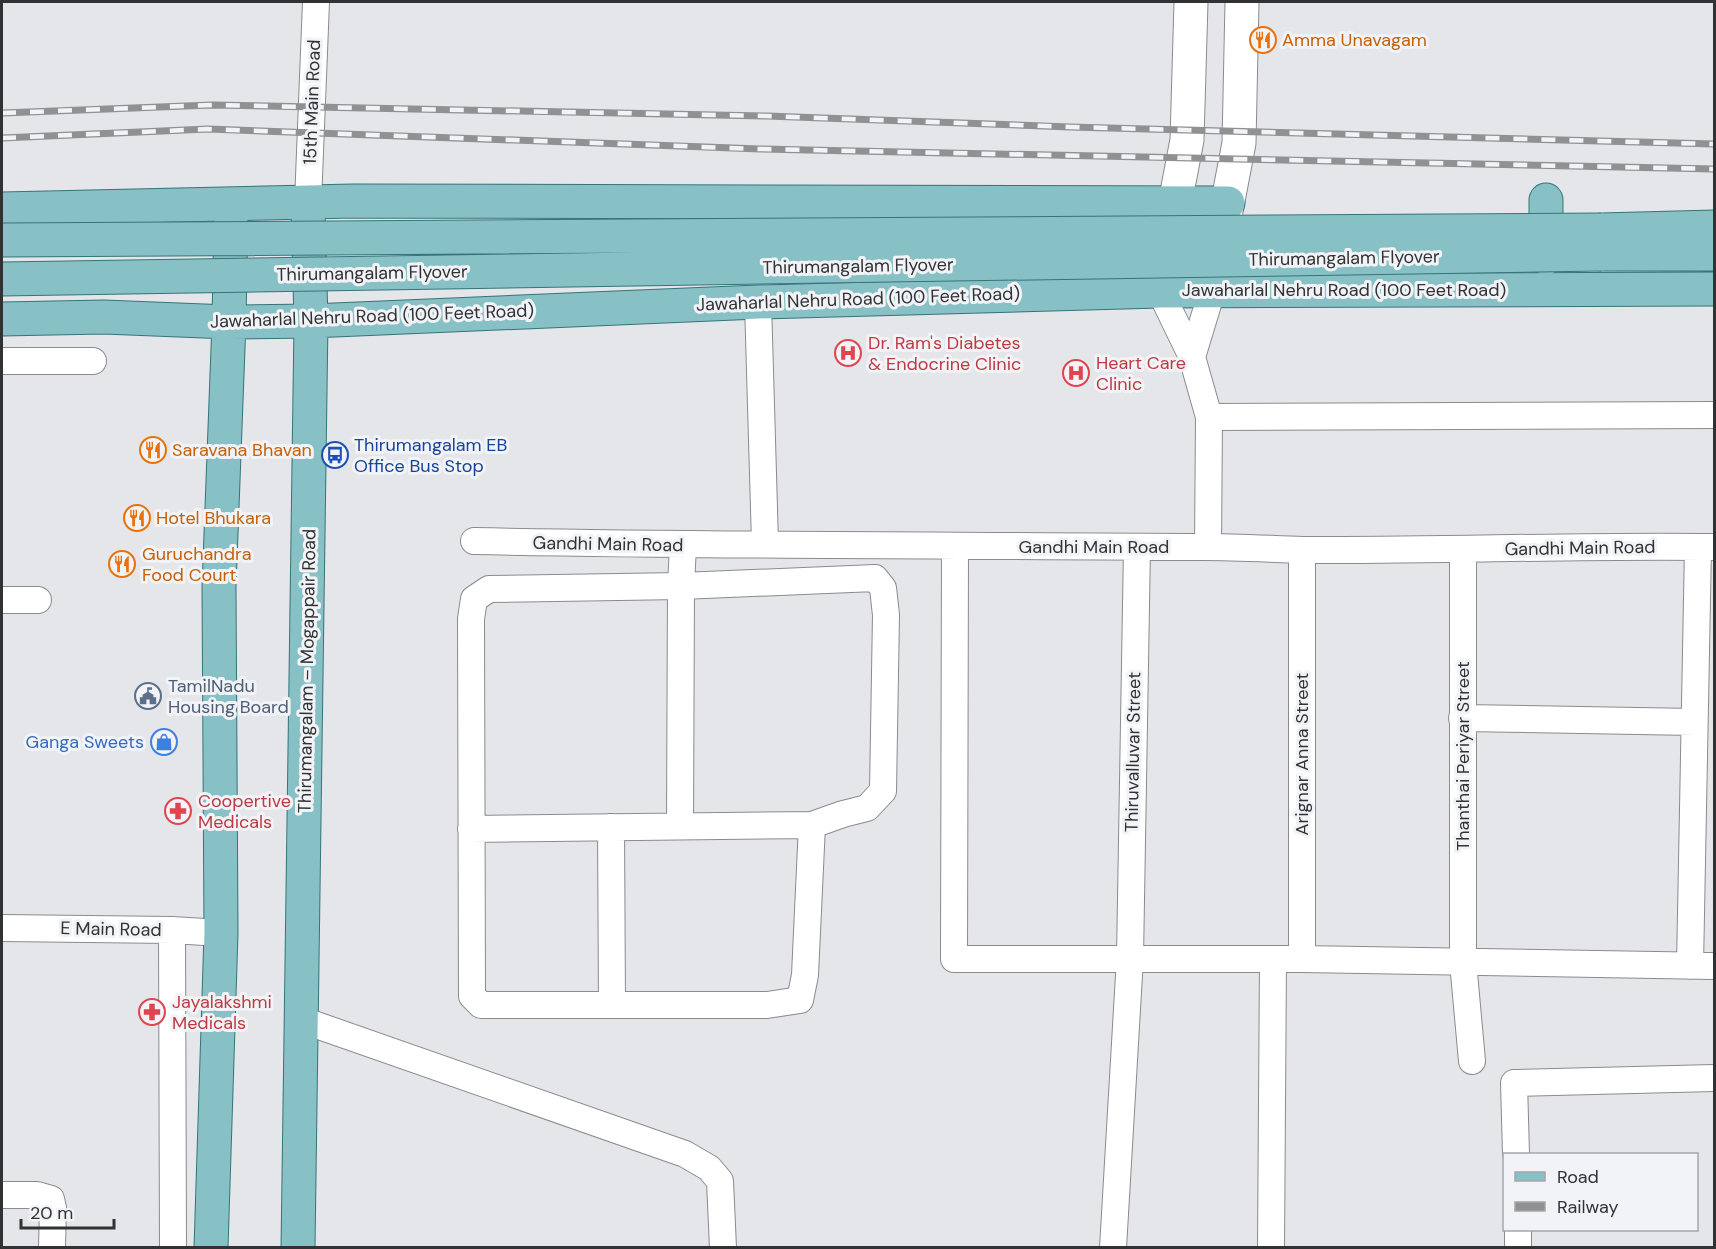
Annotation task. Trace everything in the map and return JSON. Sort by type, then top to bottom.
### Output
[{"type":"main road","points":[[1160,291],[1187,140],[1191,2]]},
{"type":"main road","points":[[1209,291],[1239,143],[1242,2]]},
{"type":"main road","points":[[1546,200],[1546,289]]},
{"type":"main road","points":[[2,209],[308,202],[1228,203]]},
{"type":"main road","name":"Thirumangalam – Mogappair Road","points":[[298,1248],[311,321],[308,202]]},
{"type":"main road","points":[[212,1248],[221,933],[219,587],[231,204]]},
{"type":"main road","name":"Thirumangalam Flyover","points":[[2,279],[1601,242],[1714,227]]},
{"type":"main road","name":"Thirumangalam Flyover","points":[[2,240],[1601,242],[1714,254]]},
{"type":"main road","name":"Jawaharlal Nehru Road (100 Feet Road)","points":[[2,319],[104,317],[229,322],[311,321],[758,302],[1160,291],[1714,289]]},
{"type":"street","name":"15th Main Road","points":[[308,202],[316,2]]},
{"type":"street","points":[[1160,291],[1192,357],[1209,417],[1208,547]]},
{"type":"street","points":[[1192,357],[1209,301],[1209,291]]},
{"type":"street","points":[[758,302],[765,543]]},
{"type":"street","points":[[2,360],[93,360]]},
{"type":"street","points":[[1209,417],[1714,415]]},
{"type":"street","name":"Gandhi Main Road","points":[[474,541],[683,545],[765,543],[956,547],[1208,547],[1302,550],[1706,547]]},
{"type":"street","points":[[680,826],[683,545]]},
{"type":"street","points":[[956,547],[954,959],[1302,959],[1702,966],[1694,722],[1706,547]]},
{"type":"street","name":"Thiruvalluvar Street","points":[[1113,1248],[1130,958],[1137,547]]},
{"type":"street","name":"Arignar Anna Street","points":[[1302,550],[1302,959]]},
{"type":"street","name":"Thanthai Periyar Street","points":[[1462,550],[1463,962],[1472,1061]]},
{"type":"street","points":[[471,829],[812,825],[867,808],[883,791],[886,615],[883,588],[875,578],[681,586],[489,589],[474,599],[471,619],[471,829],[472,996],[481,1005],[767,1005],[800,1000],[805,975],[812,825]]},
{"type":"street","points":[[2,600],[38,600]]},
{"type":"street","points":[[1462,718],[1694,722]]},
{"type":"street","points":[[611,827],[612,1005]]},
{"type":"street","name":"E Main Road","points":[[2,928],[172,930],[221,933]]},
{"type":"street","points":[[172,930],[173,1248]]},
{"type":"street","points":[[1271,1248],[1273,959]]},
{"type":"street","points":[[302,1020],[685,1154],[701,1162],[720,1181],[723,1248]]},
{"type":"street","points":[[1516,1153],[1514,1083],[1714,1078]]},
{"type":"street","points":[[2,1195],[37,1195],[51,1199],[53,1208],[52,1248]]},
{"type":"street","points":[[1518,1231],[1518,1248]]},
{"type":"railway","points":[[2,113],[212,105],[767,116],[1070,127],[1714,144]]},
{"type":"railway","points":[[2,138],[208,129],[760,149],[1714,169]]},
{"type":"place","name":"Amma Unavagam","points":[[1263,40]]},
{"type":"place","name":"Dr. Ram's Diabetes & Endocrine Clinic","points":[[848,353]]},
{"type":"place","name":"Heart Care Clinic","points":[[1076,373]]},
{"type":"place","name":"Saravana Bhavan","points":[[153,450]]},
{"type":"place","name":"Thirumangalam EB Office Bus Stop","points":[[335,455]]},
{"type":"place","name":"Hotel Bhukara","points":[[137,518]]},
{"type":"place","name":"Guruchandra Food Court","points":[[122,564]]},
{"type":"place","name":"TamilNadu Housing Board","points":[[148,696]]},
{"type":"place","name":"Ganga Sweets","points":[[164,742]]},
{"type":"place","name":"Coopertive Medicals","points":[[178,811]]},
{"type":"place","name":"Jayalakshmi Medicals","points":[[152,1012]]}]
